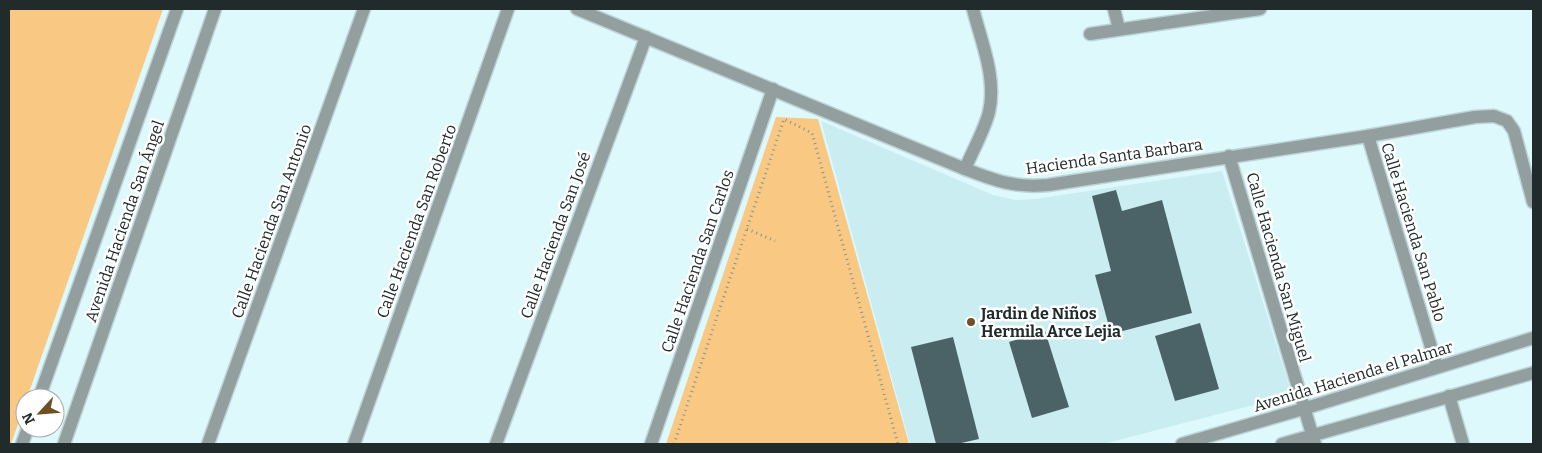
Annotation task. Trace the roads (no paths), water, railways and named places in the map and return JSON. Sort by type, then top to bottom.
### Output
[{"type":"street","name":"Avenida Hacienda San Ángel","points":[[43,388],[177,9]]},
{"type":"street","name":"Avenida Hacienda San Ángel","points":[[64,444],[216,9]]},
{"type":"street","name":"Calle Hacienda San Antonio","points":[[208,444],[364,9]]},
{"type":"street","name":"Calle Hacienda San Roberto","points":[[354,444],[508,9]]},
{"type":"street","name":"Hacienda Santa Barbara","points":[[577,9],[965,169],[1007,184],[1048,185],[1368,136],[1475,117],[1494,116],[1507,120],[1514,131],[1533,202]]},
{"type":"street","points":[[965,169],[989,113],[992,93],[990,72],[972,9]]},
{"type":"street","points":[[1114,9],[1119,29]]},
{"type":"street","points":[[1090,34],[1259,9]]},
{"type":"street","name":"Calle Hacienda San José","points":[[496,444],[646,37]]},
{"type":"street","name":"Calle Hacienda San Carlos","points":[[652,444],[773,89]]},
{"type":"street","name":"Calle Hacienda San Pablo","points":[[1368,136],[1437,367]]},
{"type":"street","name":"Calle Hacienda San Miguel","points":[[1229,156],[1303,409],[1314,440]]},
{"type":"street","name":"Avenida Hacienda el Palmar","points":[[1182,444],[1533,338]]},
{"type":"street","points":[[1282,444],[1314,440],[1449,396],[1533,373]]},
{"type":"street","points":[[1449,396],[1463,444]]},
{"type":"place","name":"Jardin de Niños Hermila Arce Lejia","points":[[971,322]]}]
